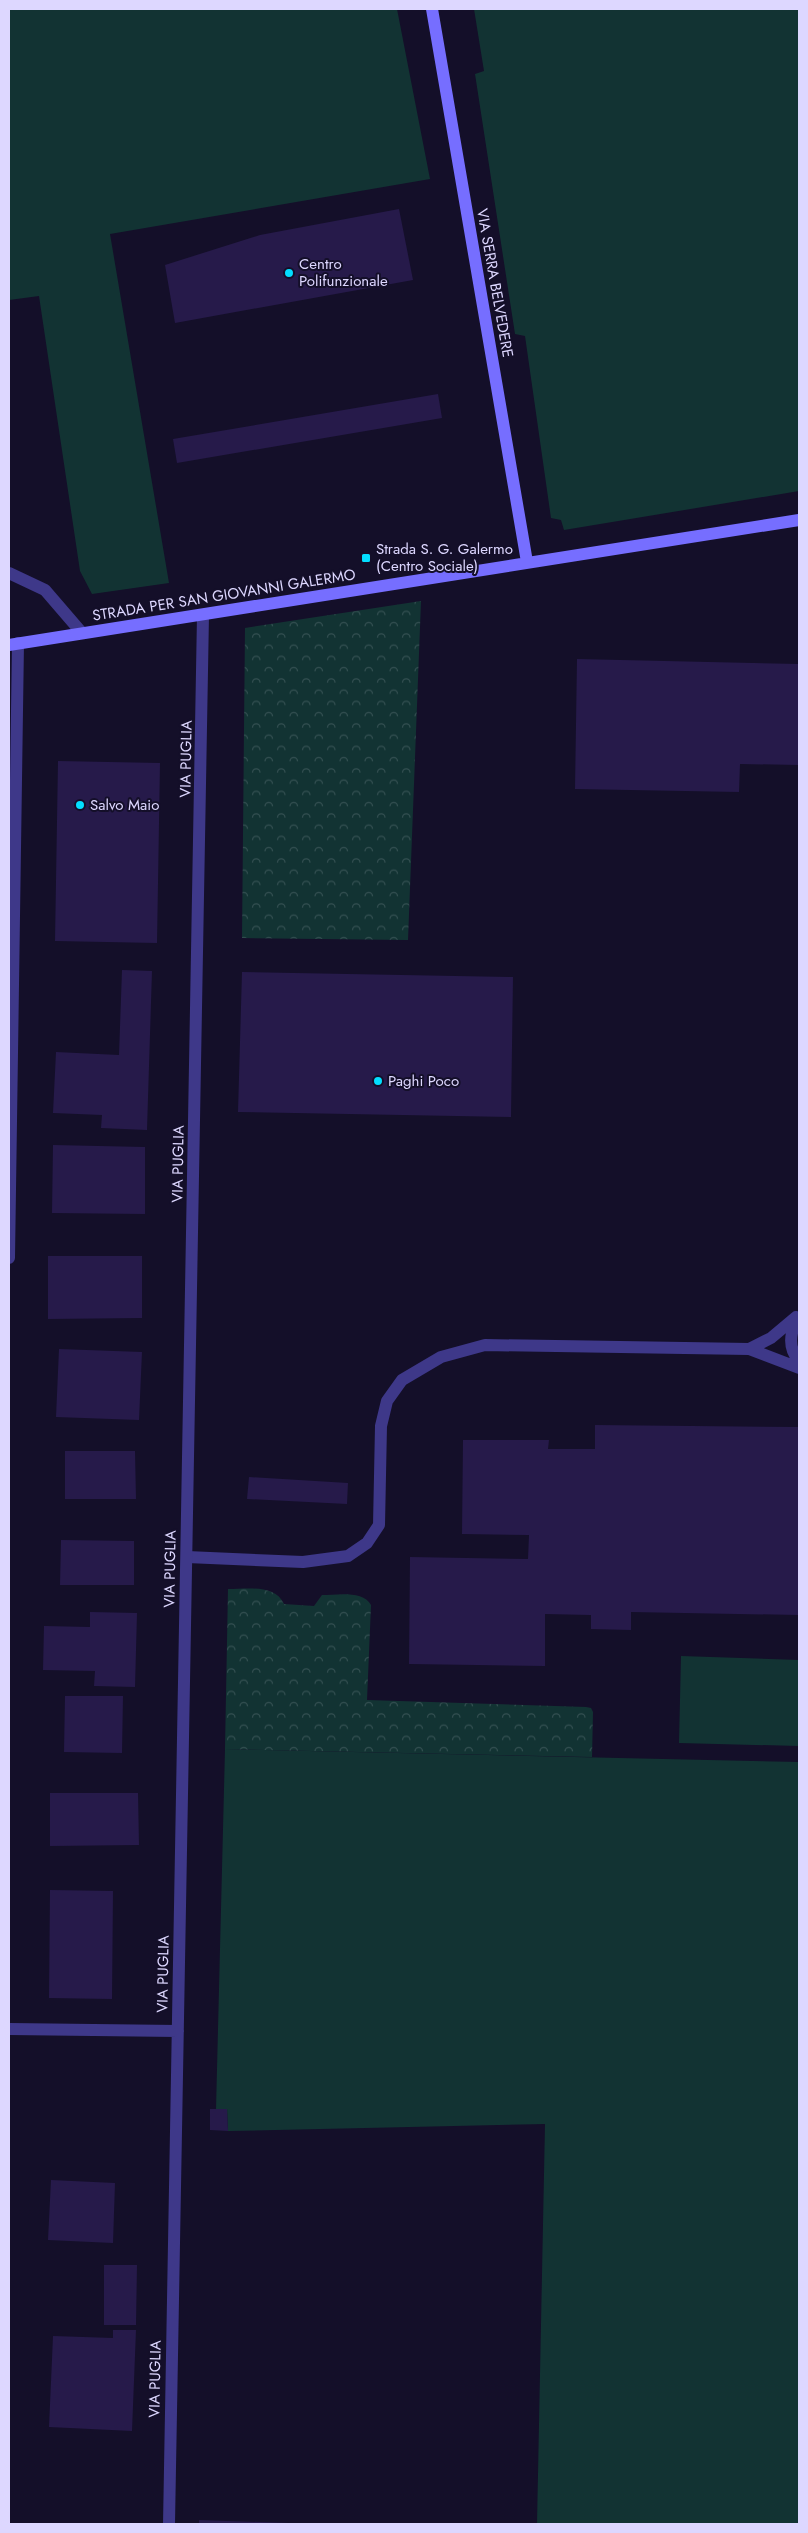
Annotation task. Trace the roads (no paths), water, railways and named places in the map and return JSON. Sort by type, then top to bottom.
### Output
[{"type":"main road","name":"VIA SERRA BELVEDERE","points":[[432,9],[527,562]]},
{"type":"main road","name":"STRADA PER SAN GIOVANNI GALERMO","points":[[14,644],[799,520]]},
{"type":"street","points":[[9,573],[45,590],[82,634]]},
{"type":"street","name":"VIA PUGLIA","points":[[168,2524],[203,615]]},
{"type":"street","points":[[9,1258],[14,644]]},
{"type":"street","points":[[749,1349],[771,1338],[798,1314]]},
{"type":"street","points":[[798,1314],[790,1338],[793,1354],[799,1361]]},
{"type":"street","points":[[187,1557],[303,1562],[348,1556],[367,1543],[379,1525],[381,1426],[387,1401],[402,1380],[441,1357],[485,1345],[749,1349],[799,1368]]},
{"type":"street","points":[[9,2029],[178,2031]]},
{"type":"place","name":"Centro Polifunzionale","points":[[289,273]]},
{"type":"place","name":"Strada S. G. Galermo (Centro Sociale)","points":[[366,558]]},
{"type":"place","name":"Salvo Maio","points":[[80,805]]},
{"type":"place","name":"Paghi Poco","points":[[378,1081]]}]
